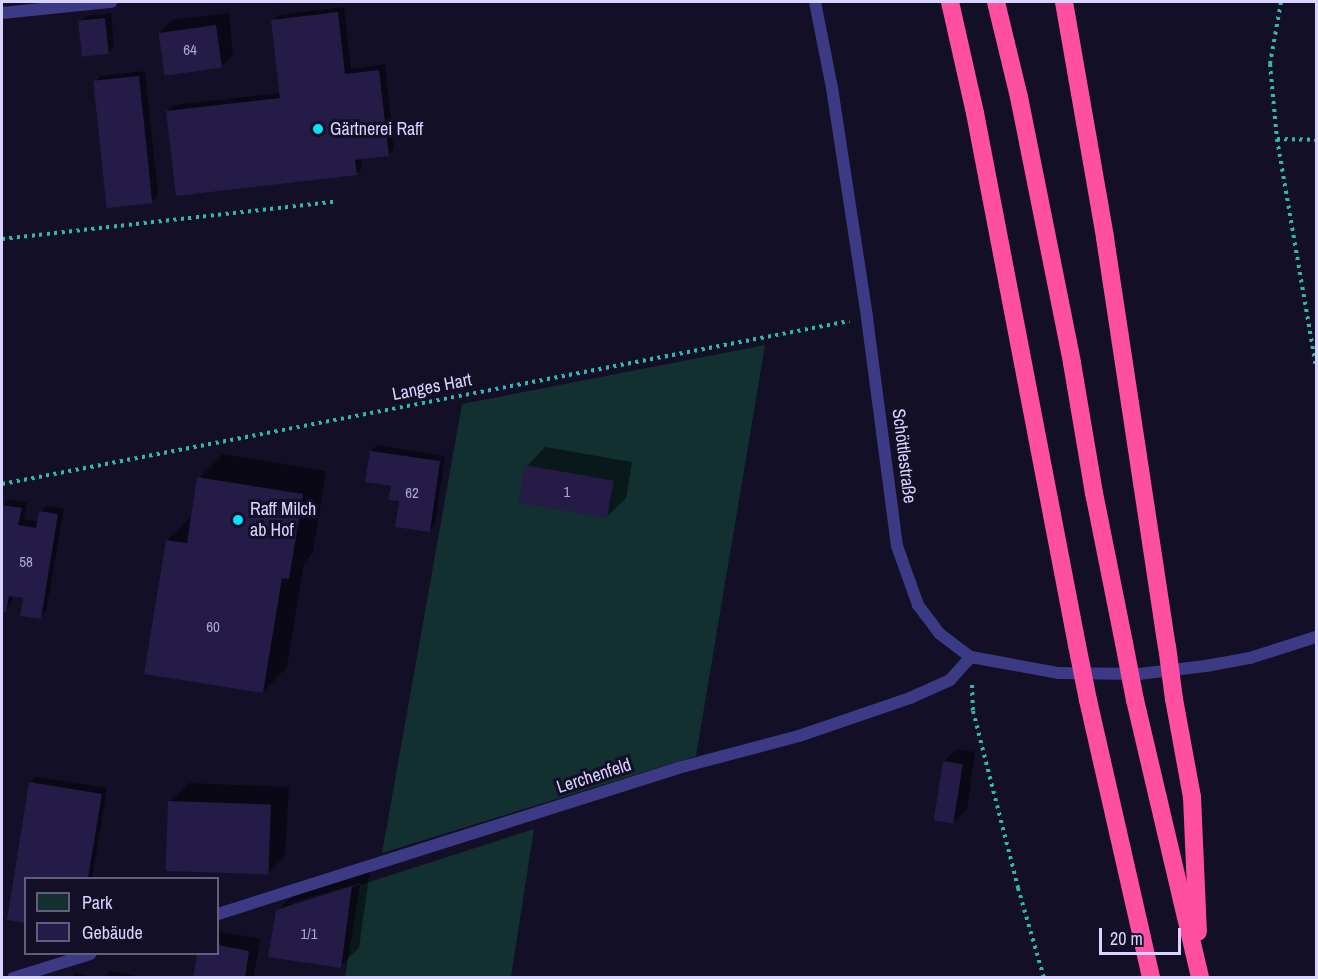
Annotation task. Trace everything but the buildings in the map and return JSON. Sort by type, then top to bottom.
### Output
[{"type":"highway","points":[[950,2],[975,112],[1088,700],[1148,973]]},
{"type":"highway","points":[[996,2],[1019,97],[1072,363],[1094,493],[1135,700],[1200,976]]},
{"type":"highway","points":[[1064,2],[1105,238],[1174,699],[1192,797],[1200,976]]},
{"type":"lane","points":[[2,13],[111,2]]},
{"type":"lane","name":"Schöttlestraße","points":[[815,2],[832,88],[867,318],[897,546],[918,605],[940,633],[971,657],[1058,673],[1139,674],[1250,658],[1317,637]]},
{"type":"lane","name":"Lerchenfeld","points":[[219,914],[678,768],[799,736],[910,698],[950,680],[971,657]]},
{"type":"lane","points":[[13,978],[87,955]]},
{"type":"path","points":[[1281,2],[1270,64],[1277,139],[1317,366]]},
{"type":"path","points":[[1277,139],[1317,140]]},
{"type":"path","points":[[2,239],[334,202]]},
{"type":"path","name":"Langes Hart","points":[[2,484],[867,318]]},
{"type":"path","points":[[971,657],[973,711],[1018,888],[1044,978]]},
{"type":"green space","points":[[765,345],[696,756],[382,853],[462,404]]},
{"type":"green space","points":[[534,829],[511,977],[345,977],[360,885]]},
{"type":"place","name":"Gärtnerei Raff","points":[[318,129]]},
{"type":"place","name":"Raff Milch ab Hof","points":[[238,520]]}]
